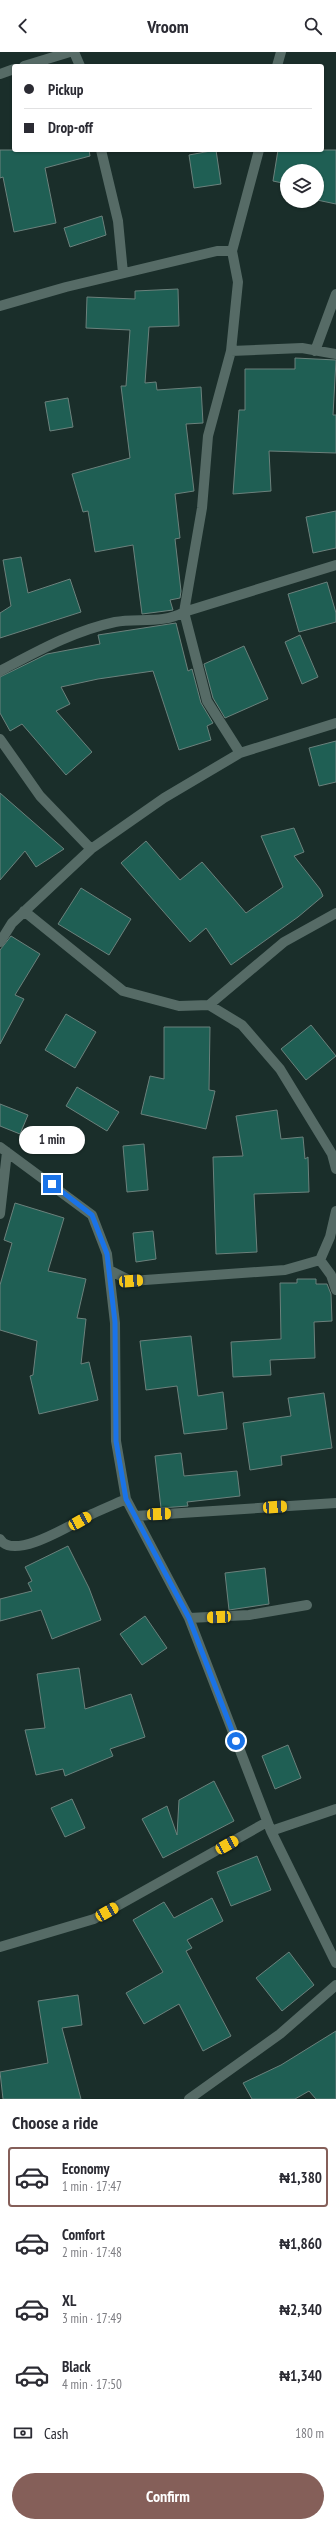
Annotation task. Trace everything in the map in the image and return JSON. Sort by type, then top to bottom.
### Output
[{"type":"street","points":[[31,64],[70,52]]},
{"type":"street","points":[[74,52],[79,64]]},
{"type":"street","points":[[278,64],[282,52]]},
{"type":"street","points":[[0,74],[12,70]]},
{"type":"street","points":[[102,152],[118,221],[123,273]]},
{"type":"street","points":[[240,753],[207,701],[184,612],[202,508],[208,436],[231,351],[238,282],[232,251],[258,152]]},
{"type":"street","points":[[0,306],[123,273],[217,251],[232,251]]},
{"type":"street","points":[[315,351],[336,294]]},
{"type":"street","points":[[231,351],[302,348],[336,354]]},
{"type":"street","points":[[0,671],[64,637],[116,622],[175,617],[184,612],[336,565]]},
{"type":"street","points":[[0,942],[12,923],[91,849],[164,798],[240,753],[336,723]]},
{"type":"street","points":[[0,739],[40,796],[91,849]]},
{"type":"street","points":[[24,911],[123,991],[179,1006],[209,1005],[242,1025],[280,1069],[332,1154],[336,1169]]},
{"type":"street","points":[[209,1005],[284,942],[336,913]]},
{"type":"street","points":[[0,1214],[3,1150]]},
{"type":"street","points":[[3,1150],[92,1215],[107,1254],[109,1270],[115,1322],[116,1441],[126,1499],[189,1618],[269,1827],[336,1962]]},
{"type":"street","points":[[320,1260],[330,1237],[336,1211]]},
{"type":"street","points":[[109,1270],[131,1281],[285,1270],[320,1260]]},
{"type":"street","points":[[320,1260],[331,1275],[336,1290]]},
{"type":"street","points":[[0,1539],[3,1543],[10,1546],[28,1544],[55,1535],[126,1499]]},
{"type":"street","points":[[135,1516],[336,1503]]},
{"type":"street","points":[[189,1618],[249,1615],[307,1605]]},
{"type":"street","points":[[0,1947],[94,1919],[269,1827],[336,1809]]},
{"type":"street","points":[[189,2099],[280,2034],[336,1985]]},
{"type":"building","points":[[0,150],[12,150],[12,152],[89,152],[90,156],[45,168],[56,223],[14,232],[3,177],[0,178]]},
{"type":"building","points":[[324,150],[336,150],[336,204],[324,201],[324,164],[280,164],[280,182],[273,181],[278,152],[324,152]]},
{"type":"building","points":[[205,152],[216,152],[221,184],[194,188],[189,155]]},
{"type":"building","points":[[102,216],[106,235],[70,247],[64,228]]},
{"type":"building","points":[[178,289],[179,326],[149,327],[145,383],[156,382],[157,390],[201,387],[203,423],[186,424],[194,491],[175,494],[180,538],[175,539],[181,591],[180,598],[170,600],[173,610],[142,614],[133,545],[95,552],[88,511],[83,512],[72,474],[130,458],[121,386],[126,386],[130,330],[86,328],[87,297],[135,299],[135,291]]},
{"type":"building","points":[[295,358],[336,360],[333,415],[336,415],[336,453],[269,451],[271,491],[233,494],[239,410],[245,410],[245,369],[295,369]]},
{"type":"building","points":[[68,398],[73,427],[50,431],[45,402]]},
{"type":"building","points":[[336,511],[336,548],[313,553],[306,517]]},
{"type":"building","points":[[21,557],[28,593],[70,579],[81,612],[0,638],[0,613],[11,606],[3,560]]},
{"type":"building","points":[[327,582],[336,613],[336,622],[299,632],[288,594]]},
{"type":"building","points":[[176,623],[188,671],[192,669],[201,703],[213,723],[207,726],[211,740],[179,750],[153,671],[98,679],[61,687],[70,704],[56,711],[92,752],[66,775],[22,724],[10,731],[0,713],[0,677],[47,654],[100,644],[98,635]]},
{"type":"building","points":[[300,635],[318,677],[302,684],[285,642]]},
{"type":"building","points":[[244,646],[268,699],[225,718],[213,698],[204,664]]},
{"type":"building","points":[[336,741],[336,782],[319,786],[309,748]]},
{"type":"building","points":[[0,793],[64,849],[36,867],[25,851],[0,880]]},
{"type":"building","points":[[294,828],[304,852],[294,856],[320,889],[323,896],[298,917],[231,965],[206,928],[190,942],[121,863],[146,841],[180,880],[202,862],[246,913],[283,887],[261,836]]},
{"type":"building","points":[[81,888],[131,919],[109,955],[58,924]]},
{"type":"building","points":[[11,936],[40,954],[15,995],[24,999],[0,1044],[0,950]]},
{"type":"building","points":[[66,1014],[96,1032],[75,1068],[45,1050]]},
{"type":"building","points":[[311,1025],[336,1056],[306,1080],[281,1049]]},
{"type":"building","points":[[164,1027],[210,1027],[209,1090],[215,1091],[206,1129],[141,1114],[150,1076],[164,1079]]},
{"type":"building","points":[[77,1087],[119,1112],[107,1131],[66,1106]]},
{"type":"building","points":[[0,1104],[28,1115],[20,1134],[0,1126]]},
{"type":"building","points":[[277,1110],[281,1139],[303,1137],[305,1159],[308,1157],[309,1192],[254,1194],[257,1252],[216,1254],[213,1157],[243,1156],[236,1116]]},
{"type":"building","points":[[144,1144],[148,1190],[127,1192],[123,1146]]},
{"type":"building","points":[[15,1203],[64,1218],[48,1271],[86,1279],[77,1318],[86,1319],[81,1364],[89,1362],[98,1400],[39,1414],[30,1376],[33,1375],[37,1341],[0,1330],[0,1285],[12,1243],[4,1240]]},
{"type":"building","points":[[153,1231],[156,1259],[136,1262],[133,1233]]},
{"type":"building","points":[[297,1279],[316,1279],[316,1284],[327,1284],[331,1294],[332,1321],[314,1322],[315,1358],[270,1360],[271,1375],[233,1377],[231,1342],[281,1339],[280,1283],[297,1283]]},
{"type":"building","points":[[191,1336],[198,1396],[223,1392],[227,1429],[184,1434],[177,1386],[146,1390],[140,1341]]},
{"type":"building","points":[[324,1393],[332,1448],[281,1456],[282,1465],[250,1470],[243,1423],[291,1416],[288,1398]]},
{"type":"building","points":[[181,1453],[184,1476],[237,1471],[240,1496],[187,1502],[188,1506],[161,1508],[155,1456]]},
{"type":"building","points":[[68,1546],[89,1588],[101,1620],[52,1639],[41,1610],[0,1621],[0,1599],[32,1591],[28,1583],[32,1581],[25,1567]]},
{"type":"building","points":[[265,1568],[269,1604],[229,1610],[225,1573]]},
{"type":"building","points":[[145,1616],[167,1648],[142,1665],[120,1634]]},
{"type":"building","points":[[79,1668],[85,1709],[131,1694],[145,1737],[110,1749],[113,1756],[65,1776],[63,1769],[36,1775],[25,1730],[45,1728],[37,1674]]},
{"type":"building","points":[[288,1745],[301,1778],[275,1789],[262,1756]]},
{"type":"building","points":[[214,1781],[234,1821],[163,1858],[142,1819],[167,1806],[177,1835],[179,1800]]},
{"type":"building","points":[[72,1799],[85,1828],[65,1837],[51,1808]]},
{"type":"building","points":[[257,1856],[271,1890],[231,1906],[217,1872]]},
{"type":"building","points":[[212,1898],[223,1921],[187,1940],[192,1948],[186,1951],[231,2036],[203,2051],[179,2004],[144,2024],[126,1993],[163,1972],[133,1920],[164,1902],[174,1918]]},
{"type":"building","points":[[289,1952],[314,1985],[282,2011],[256,1978]]},
{"type":"building","points":[[78,1995],[82,2025],[62,2028],[81,2099],[3,2099],[0,2072],[48,2063],[38,2001]]},
{"type":"building","points":[[336,2031],[336,2099],[316,2099],[309,2091],[295,2099],[252,2099],[243,2083],[281,2065]]},
{"type":"route","points":[[52,1184],[92,1215],[107,1254],[115,1322],[116,1441],[126,1499],[189,1618],[236,1741]]}]
